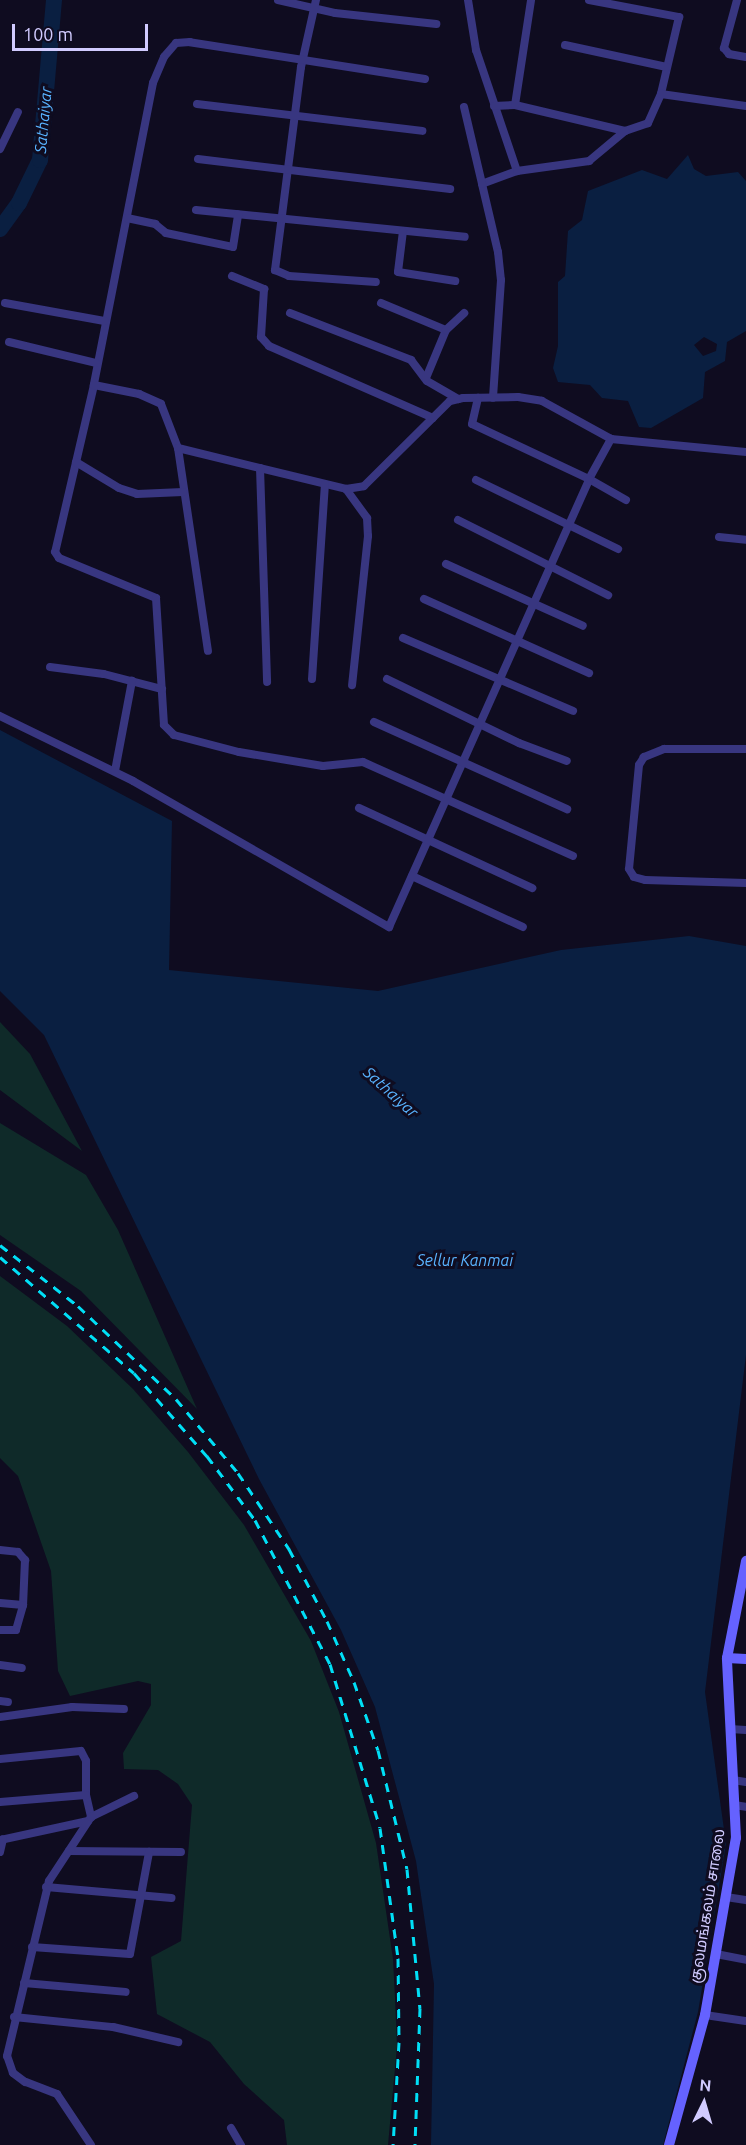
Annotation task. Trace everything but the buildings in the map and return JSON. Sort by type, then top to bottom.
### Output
[{"type":"main road","name":"குலமங்கலம் சாலை","points":[[669,2145],[705,2014],[736,1838],[727,1658],[746,1561]]},
{"type":"main road","points":[[727,1658],[746,1659]]},
{"type":"street","points":[[278,0],[436,24]]},
{"type":"street","points":[[468,0],[477,50],[517,171]]},
{"type":"street","points":[[515,105],[531,0]]},
{"type":"street","points":[[482,184],[517,171],[589,161],[625,131],[648,123],[661,94],[679,17],[589,0]]},
{"type":"street","points":[[737,0],[724,48],[729,54],[746,57]]},
{"type":"street","points":[[315,4],[302,61],[274,263],[279,274],[376,282]]},
{"type":"street","points":[[424,79],[190,42],[177,44],[164,57],[153,83],[104,321],[94,385],[56,555],[156,598],[164,725],[174,735],[239,752],[309,764],[334,767],[357,760],[449,798],[573,856]]},
{"type":"street","points":[[565,45],[667,67]]},
{"type":"street","points":[[661,94],[746,106]]},
{"type":"street","points":[[197,104],[422,131]]},
{"type":"street","points":[[494,106],[515,105],[625,131]]},
{"type":"street","points":[[464,107],[498,252],[501,280],[493,398]]},
{"type":"street","points":[[0,146],[18,112]]},
{"type":"street","points":[[198,159],[450,189]]},
{"type":"street","points":[[196,210],[465,237]]},
{"type":"street","points":[[126,219],[155,225],[166,233],[233,247],[238,214]]},
{"type":"street","points":[[403,231],[398,273],[455,281]]},
{"type":"street","points":[[232,276],[264,289],[261,337],[269,346],[433,418]]},
{"type":"street","points":[[5,303],[104,321]]},
{"type":"street","points":[[381,303],[446,330]]},
{"type":"street","points":[[290,313],[411,360],[426,378],[458,399]]},
{"type":"street","points":[[426,378],[446,330],[464,313]]},
{"type":"street","points":[[9,342],[96,363]]},
{"type":"street","points":[[94,385],[139,394],[161,404],[178,448],[208,651]]},
{"type":"street","points":[[478,398],[472,424],[589,479],[626,500]]},
{"type":"street","points":[[178,448],[346,489],[364,486],[450,401],[493,398],[542,401],[611,439],[746,452]]},
{"type":"street","points":[[0,716],[115,771],[389,927],[449,798],[589,479],[611,439]]},
{"type":"street","points":[[76,462],[119,488],[137,494],[183,492]]},
{"type":"street","points":[[260,468],[267,682]]},
{"type":"street","points":[[476,480],[618,549]]},
{"type":"street","points":[[312,679],[325,484]]},
{"type":"street","points":[[346,489],[364,512],[368,536],[352,685]]},
{"type":"street","points":[[458,520],[608,595]]},
{"type":"street","points":[[719,537],[746,540]]},
{"type":"street","points":[[446,564],[583,626]]},
{"type":"street","points":[[424,599],[589,673]]},
{"type":"street","points":[[403,638],[573,711]]},
{"type":"street","points":[[50,668],[132,681],[162,689]]},
{"type":"street","points":[[387,679],[567,761]]},
{"type":"street","points":[[115,771],[132,681]]},
{"type":"street","points":[[374,722],[567,809]]},
{"type":"street","points":[[746,749],[664,749],[644,757],[639,765],[629,869],[634,877],[645,880],[746,883]]},
{"type":"street","points":[[359,808],[532,888]]},
{"type":"street","points":[[412,876],[523,927]]},
{"type":"street","points":[[0,1550],[18,1552],[25,1560],[23,1605],[16,1630],[0,1630]]},
{"type":"street","points":[[0,1603],[23,1605]]},
{"type":"street","points":[[0,1665],[22,1668]]},
{"type":"street","points":[[0,1717],[72,1707],[124,1709]]},
{"type":"street","points":[[730,1729],[746,1730]]},
{"type":"street","points":[[0,1759],[81,1751],[86,1761],[86,1795],[90,1819],[46,1887],[24,1983],[3,2055],[19,2077],[57,2094],[91,2145]]},
{"type":"street","points":[[733,1780],[746,1782]]},
{"type":"street","points":[[0,1802],[86,1795]]},
{"type":"street","points":[[0,1852],[2,1840],[90,1819],[134,1796]]},
{"type":"street","points":[[734,1805],[746,1807]]},
{"type":"street","points":[[69,1851],[181,1852]]},
{"type":"street","points":[[32,1947],[130,1954],[144,1896],[149,1852]]},
{"type":"street","points":[[46,1887],[172,1898]]},
{"type":"street","points":[[726,1897],[746,1900]]},
{"type":"street","points":[[716,1954],[746,1960]]},
{"type":"street","points":[[24,1983],[126,1992]]},
{"type":"street","points":[[705,2014],[746,2021]]},
{"type":"street","points":[[14,2017],[113,2026],[178,2042]]},
{"type":"street","points":[[231,2128],[241,2145]]},
{"type":"green space","points":[[0,1022],[30,1054],[82,1151],[0,1090]]},
{"type":"green space","points":[[0,1123],[86,1175],[118,1230],[197,1409],[81,1291],[0,1235]]},
{"type":"green space","points":[[0,1276],[67,1326],[133,1389],[188,1452],[244,1525],[311,1641],[339,1712],[376,1843],[393,1959],[397,2046],[388,2145],[287,2145],[284,2120],[244,2084],[210,2042],[157,2014],[151,1957],[181,1941],[192,1805],[178,1784],[158,1770],[124,1769],[123,1753],[151,1705],[151,1684],[138,1681],[70,1696],[58,1671],[51,1571],[18,1476],[0,1458]]},
{"type":"water","points":[[688,155],[694,169],[706,176],[738,172],[746,181],[746,331],[727,342],[725,361],[705,372],[703,398],[651,428],[639,427],[628,401],[602,398],[590,385],[558,382],[553,368],[558,346],[558,282],[565,276],[568,231],[582,220],[588,191],[642,170],[667,179]],"holes":[[[704,337],[717,344],[716,351],[703,356],[694,345]]]},
{"type":"water","name":"Sellur Kanmai","points":[[0,730],[172,821],[169,970],[378,991],[561,950],[689,936],[746,946],[746,1355],[705,1692],[726,1844],[698,2012],[663,2145],[431,2145],[434,1984],[416,1861],[375,1707],[341,1630],[259,1479],[44,1035],[0,991]]},
{"type":"waterway","name":"Sathaiyar","points":[[0,229],[19,203],[40,160],[54,0]]},
{"type":"railway","points":[[0,1245],[78,1306],[176,1399],[238,1473],[289,1549],[327,1621],[354,1682],[378,1750],[407,1869],[420,2008],[415,2145]]},
{"type":"railway","points":[[0,1257],[134,1373],[207,1456],[255,1520],[330,1664],[380,1828],[398,1958],[399,2042],[393,2145]]}]
